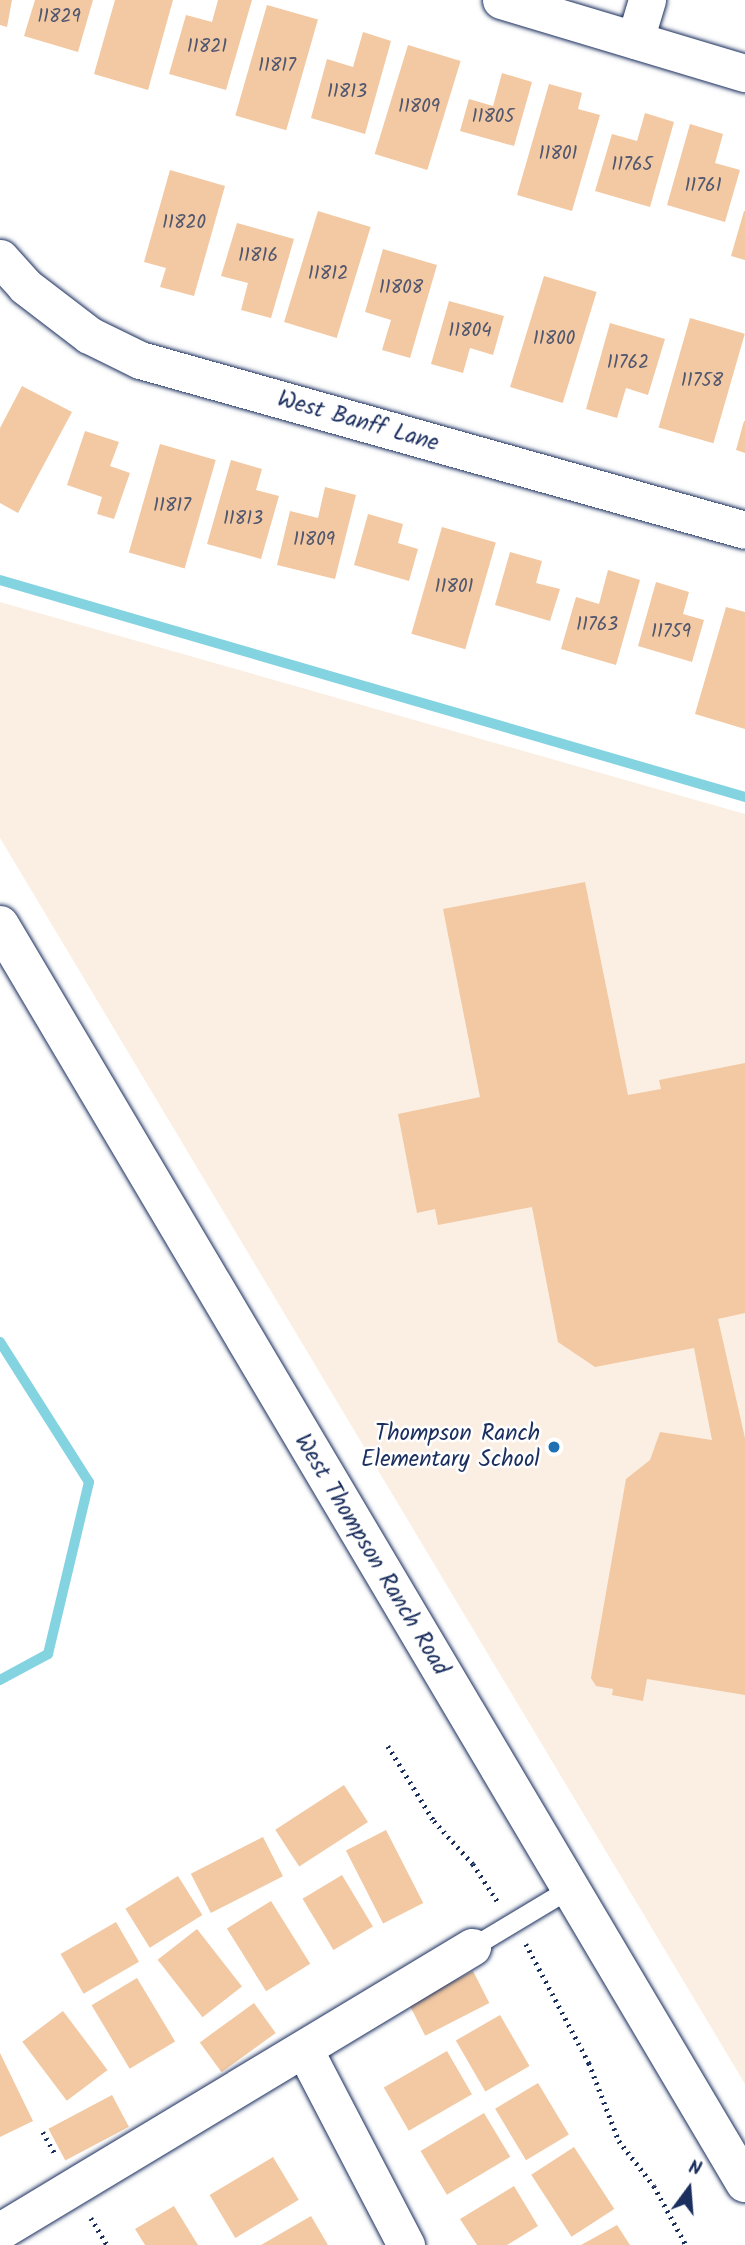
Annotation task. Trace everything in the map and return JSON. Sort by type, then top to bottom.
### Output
[{"type":"main road","name":"West Thompson Ranch Road","points":[[0,925],[398,1604],[572,1887],[745,2182]]},
{"type":"street","points":[[501,0],[745,73]]},
{"type":"street","points":[[635,40],[647,0]]},
{"type":"street","name":"West Banff Lane","points":[[0,258],[25,286],[89,335],[139,360],[745,530]]},
{"type":"street","points":[[0,2231],[305,2051],[472,1947]]},
{"type":"street","points":[[305,2051],[407,2245]]},
{"type":"lane","points":[[472,1947],[572,1887]]},
{"type":"path","points":[[387,1746],[433,1821],[473,1864],[513,1923],[589,2063],[618,2141],[654,2186],[686,2245]]},
{"type":"shaded area","name":"Thompson Ranch Elementary School","points":[[0,602],[745,814],[745,2084],[0,838]]},
{"type":"building","points":[[0,0],[12,0],[7,27],[0,25]]},
{"type":"building","points":[[35,0],[93,0],[78,52],[24,36]]},
{"type":"building","points":[[115,0],[173,0],[148,90],[94,74]]},
{"type":"building","points":[[218,0],[252,0],[226,90],[169,74],[186,15],[212,22]]},
{"type":"building","points":[[267,5],[318,20],[286,130],[235,116]]},
{"type":"building","points":[[363,32],[391,41],[365,134],[311,118],[327,59],[353,67]]},
{"type":"building","points":[[408,45],[461,61],[427,170],[375,154]]},
{"type":"building","points":[[502,73],[532,82],[514,146],[460,131],[469,99],[493,106]]},
{"type":"building","points":[[549,84],[582,93],[578,109],[600,115],[572,211],[517,195]]},
{"type":"building","points":[[645,113],[674,122],[650,207],[595,191],[612,134],[637,141]]},
{"type":"building","points":[[690,124],[723,134],[715,163],[740,170],[725,222],[667,205]]},
{"type":"building","points":[[170,170],[225,186],[194,296],[160,287],[166,268],[144,262]]},
{"type":"building","points":[[318,211],[371,227],[337,338],[284,322]]},
{"type":"building","points":[[745,211],[745,260],[731,256]]},
{"type":"building","points":[[237,223],[294,239],[271,318],[241,310],[248,283],[221,276]]},
{"type":"building","points":[[383,249],[437,265],[410,358],[382,350],[391,320],[365,312]]},
{"type":"building","points":[[544,276],[597,292],[563,403],[510,387]]},
{"type":"building","points":[[449,301],[504,316],[493,355],[470,348],[463,373],[431,364]]},
{"type":"building","points":[[690,318],[745,334],[713,443],[659,428]]},
{"type":"building","points":[[610,323],[665,339],[648,395],[626,388],[617,418],[586,409]]},
{"type":"building","points":[[22,386],[72,412],[18,513],[0,503],[0,428]]},
{"type":"building","points":[[745,421],[745,453],[736,450]]},
{"type":"building","points":[[85,431],[119,442],[110,466],[130,473],[114,519],[97,514],[102,497],[67,485]]},
{"type":"building","points":[[160,444],[216,460],[185,569],[129,553]]},
{"type":"building","points":[[231,460],[262,469],[256,490],[279,496],[261,559],[207,544]]},
{"type":"building","points":[[325,487],[356,495],[335,579],[277,565],[290,511],[318,518]]},
{"type":"building","points":[[368,514],[403,524],[398,543],[418,549],[409,581],[354,565]]},
{"type":"building","points":[[442,527],[496,542],[465,649],[411,634]]},
{"type":"building","points":[[510,552],[542,561],[536,583],[560,589],[550,621],[495,605]]},
{"type":"building","points":[[608,570],[640,580],[616,665],[561,649],[576,597],[599,604]]},
{"type":"building","points":[[656,582],[689,592],[683,614],[704,620],[692,662],[638,646]]},
{"type":"building","points":[[726,607],[745,612],[745,729],[695,714]]},
{"type":"building","points":[[585,882],[628,1095],[661,1089],[659,1080],[745,1063],[745,1313],[718,1319],[745,1438],[745,1695],[647,1679],[643,1701],[612,1695],[613,1689],[596,1686],[591,1678],[626,1479],[650,1460],[660,1432],[712,1440],[694,1348],[595,1367],[558,1342],[532,1207],[438,1225],[435,1209],[417,1213],[398,1114],[480,1097],[443,909]]},
{"type":"building","points":[[344,1785],[368,1822],[299,1867],[275,1830]]},
{"type":"building","points":[[386,1830],[423,1903],[383,1923],[346,1850]]},
{"type":"building","points":[[263,1837],[283,1876],[211,1913],[191,1874]]},
{"type":"building","points":[[342,1875],[373,1926],[333,1950],[303,1899]]},
{"type":"building","points":[[178,1876],[202,1915],[150,1948],[125,1909]]},
{"type":"building","points":[[271,1901],[310,1964],[266,1991],[227,1929]]},
{"type":"building","points":[[116,1922],[139,1962],[84,1994],[61,1954]]},
{"type":"building","points":[[197,1929],[242,1987],[203,2017],[158,1960]]},
{"type":"building","points":[[473,1971],[489,2003],[425,2036],[409,2004]]},
{"type":"building","points":[[137,1978],[175,2041],[130,2069],[92,2005]]},
{"type":"building","points":[[254,2003],[276,2033],[222,2072],[200,2042]]},
{"type":"building","points":[[63,2011],[108,2070],[67,2101],[22,2042]]},
{"type":"building","points":[[500,2015],[530,2066],[485,2092],[456,2040]]},
{"type":"building","points":[[447,2051],[472,2094],[409,2131],[384,2088]]},
{"type":"building","points":[[0,2053],[33,2121],[0,2137]]},
{"type":"building","points":[[538,2083],[569,2134],[526,2160],[495,2109]]},
{"type":"building","points":[[112,2095],[129,2127],[65,2161],[48,2129]]},
{"type":"building","points":[[484,2113],[510,2157],[447,2195],[421,2151]]},
{"type":"building","points":[[574,2147],[614,2209],[572,2237],[531,2175]]},
{"type":"building","points":[[273,2157],[299,2200],[235,2238],[210,2195]]},
{"type":"building","points":[[514,2186],[538,2226],[507,2245],[477,2245],[460,2219]]},
{"type":"building","points":[[174,2206],[198,2245],[145,2245],[135,2229]]},
{"type":"building","points":[[311,2216],[328,2245],[261,2245]]},
{"type":"building","points":[[617,2225],[630,2245],[581,2245]]},
{"type":"waterway","points":[[0,580],[745,797]]},
{"type":"waterway","points":[[0,1342],[89,1482],[48,1654],[0,1680]]},
{"type":"place","name":"Thompson Ranch Elementary School","points":[[554,1447]]}]
